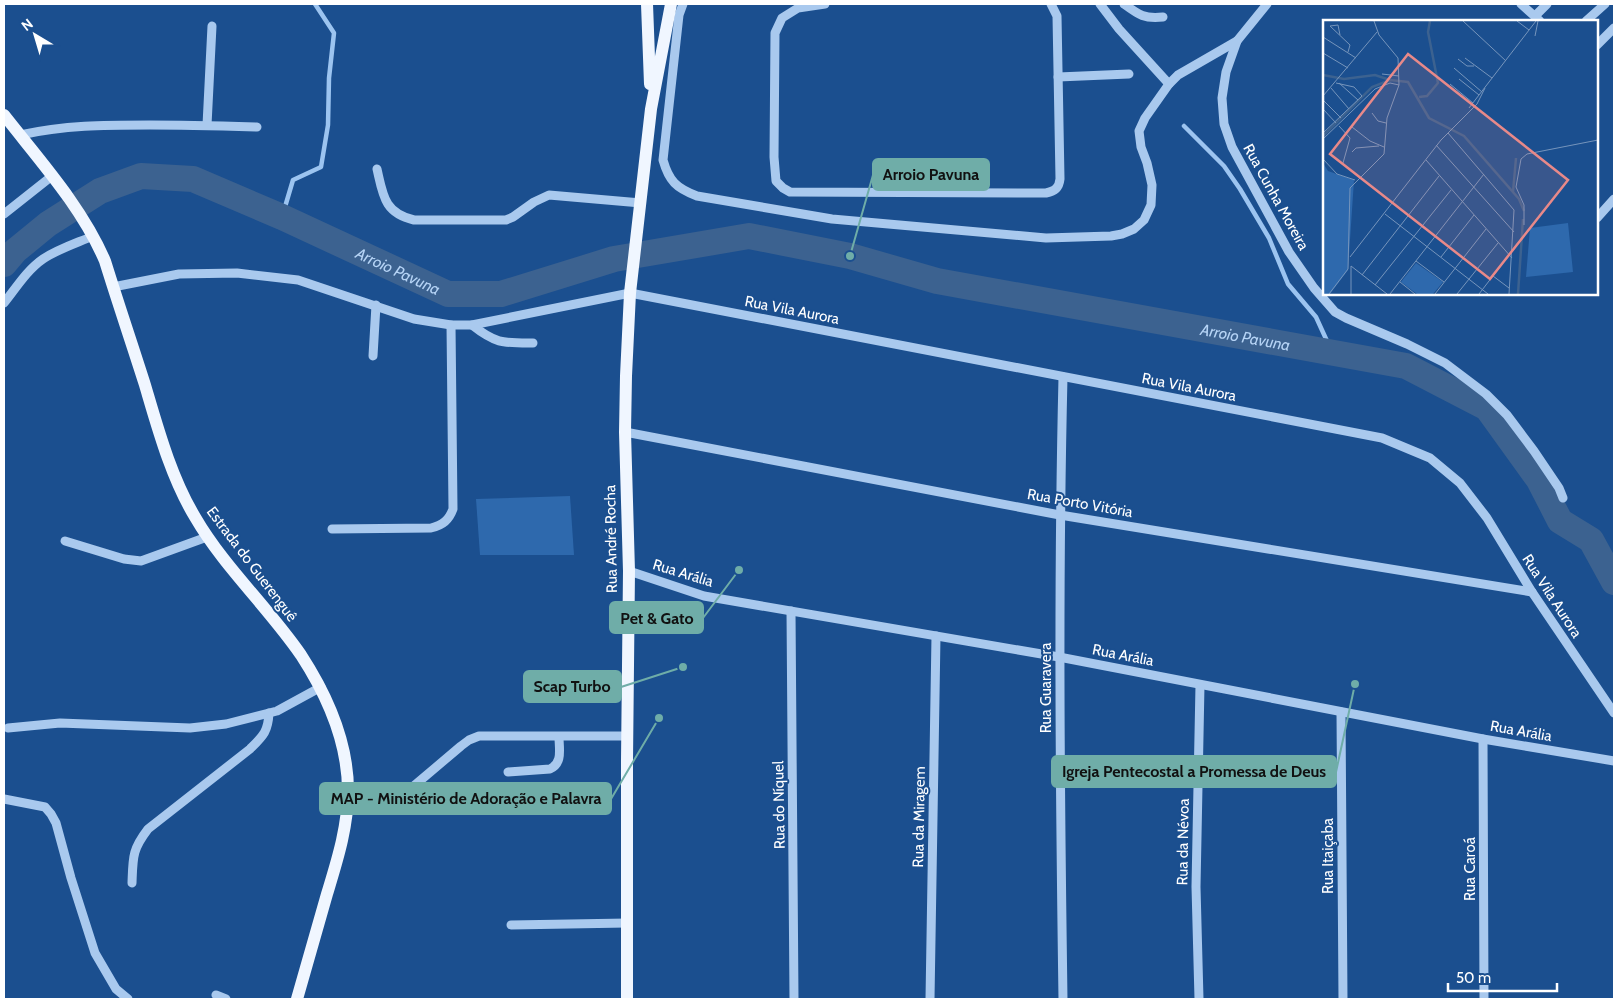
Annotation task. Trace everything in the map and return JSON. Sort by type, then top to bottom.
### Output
[{"type":"main road","name":"Rua André Rocha","points":[[647,4],[651,109]]},
{"type":"main road","name":"Rua André Rocha","points":[[627,999],[629,571],[625,432],[626,376],[630,289],[651,109],[671,4]]},
{"type":"main road","name":"Estrada do Guerenguê","points":[[4,115],[54,179],[91,232],[105,261],[159,430],[184,498],[207,537],[301,655],[321,687],[333,717],[340,739],[348,790],[348,805],[338,859],[297,999]]},
{"type":"street","points":[[683,4],[679,15],[663,160],[667,174],[684,191],[697,196],[832,219],[1046,238],[1122,234],[1134,229],[1144,220],[1151,205],[1152,185],[1141,147],[1139,131],[1145,118],[1170,84],[1188,68],[1237,41]]},
{"type":"street","points":[[825,4],[798,8],[782,18],[775,33],[776,180],[783,188],[790,192],[1052,192],[1056,190],[1060,179],[1057,16],[1051,4]]},
{"type":"street","points":[[1100,4],[1119,29],[1170,84]]},
{"type":"street","points":[[1124,4],[1140,15],[1149,18],[1163,17]]},
{"type":"street","name":"Rua Cunha Moreira","points":[[1267,4],[1237,41],[1226,72],[1223,89],[1224,124],[1232,147],[1289,252],[1326,303],[1341,315],[1445,363],[1479,389],[1507,416],[1549,472],[1563,498]]},
{"type":"street","points":[[1521,4],[1537,19],[1547,4]]},
{"type":"street","points":[[1587,20],[1605,4]]},
{"type":"street","points":[[207,125],[212,26]]},
{"type":"street","points":[[1598,45],[1614,28]]},
{"type":"street","points":[[1058,77],[1130,74]]},
{"type":"street","points":[[20,135],[49,129],[88,125],[257,127]]},
{"type":"street","points":[[376,169],[384,197],[390,207],[402,217],[414,220],[506,220],[513,218],[542,197],[555,194],[641,203]]},
{"type":"street","points":[[4,214],[54,179]]},
{"type":"street","points":[[1598,217],[1614,199]]},
{"type":"street","points":[[4,303],[32,269],[43,259],[91,232]]},
{"type":"street","points":[[113,287],[179,274],[251,274],[298,280],[414,319],[451,325],[472,325],[630,289]]},
{"type":"street","name":"Rua Vila Aurora","points":[[630,289],[1063,377],[1382,438],[1430,458],[1460,483],[1487,518],[1532,592],[1614,713]]},
{"type":"street","points":[[373,356],[376,305]]},
{"type":"street","points":[[332,529],[431,528],[440,526],[450,516],[453,509],[451,325]]},
{"type":"street","points":[[472,325],[492,340],[533,343]]},
{"type":"street","name":"Rua Guaravera","points":[[1063,377],[1059,657],[1063,999]]},
{"type":"street","name":"Rua Porto Vitória","points":[[625,432],[1060,514],[1532,592]]},
{"type":"street","points":[[65,542],[124,559],[141,561],[207,537]]},
{"type":"street","name":"Rua Arália","points":[[629,571],[704,596],[1059,657],[1484,739],[1614,761]]},
{"type":"street","name":"Rua do Níquel","points":[[791,611],[794,999]]},
{"type":"street","name":"Rua da Miragem","points":[[930,999],[936,636]]},
{"type":"street","name":"Rua da Névoa","points":[[1199,999],[1196,887],[1200,685]]},
{"type":"street","points":[[8,728],[60,724],[190,728],[226,724],[277,710],[321,687]]},
{"type":"street","name":"Rua Itaiçaba","points":[[1341,712],[1343,999]]},
{"type":"street","points":[[132,883],[134,848],[148,829],[250,749],[263,736],[268,726],[269,713]]},
{"type":"street","points":[[348,805],[385,802],[409,790],[461,746],[479,736],[627,736]]},
{"type":"street","points":[[508,772],[550,769],[556,766],[559,761],[559,737]]},
{"type":"street","name":"Rua Caroá","points":[[1484,739],[1484,999]]},
{"type":"street","points":[[4,799],[45,807],[52,814],[96,953],[116,989],[128,999]]},
{"type":"street","points":[[511,926],[627,923]]},
{"type":"street","points":[[216,995],[226,999]]},
{"type":"shaded area","points":[[570,496],[574,555],[480,555],[476,499]]},
{"type":"waterway","points":[[282,217],[293,180],[321,167],[328,125],[329,78],[334,33],[315,4]]},
{"type":"waterway","points":[[1184,126],[1224,166],[1240,189],[1269,238],[1288,284],[1316,317],[1332,352]]},
{"type":"waterway","name":"Arroio Pavuna","points":[[4,264],[15,251],[48,224],[100,191],[141,176],[193,179],[282,217],[448,294],[501,294],[614,259],[749,236],[850,256],[937,281],[1406,366],[1487,408],[1539,480],[1560,521],[1591,540],[1614,582]]},
{"type":"waterway","name":"Arroio Pavuna","points":[[4,258],[15,251]]},
{"type":"place","name":"Arroio Pavuna","points":[[850,256]]},
{"type":"place","name":"Pet & Gato","points":[[739,570]]},
{"type":"place","name":"Scap Turbo","points":[[683,667]]},
{"type":"place","name":"Igreja Pentecostal a Promessa de Deus","points":[[1355,684]]},
{"type":"place","name":"MAP - Ministério de Adoração e Palavra","points":[[659,718]]}]
